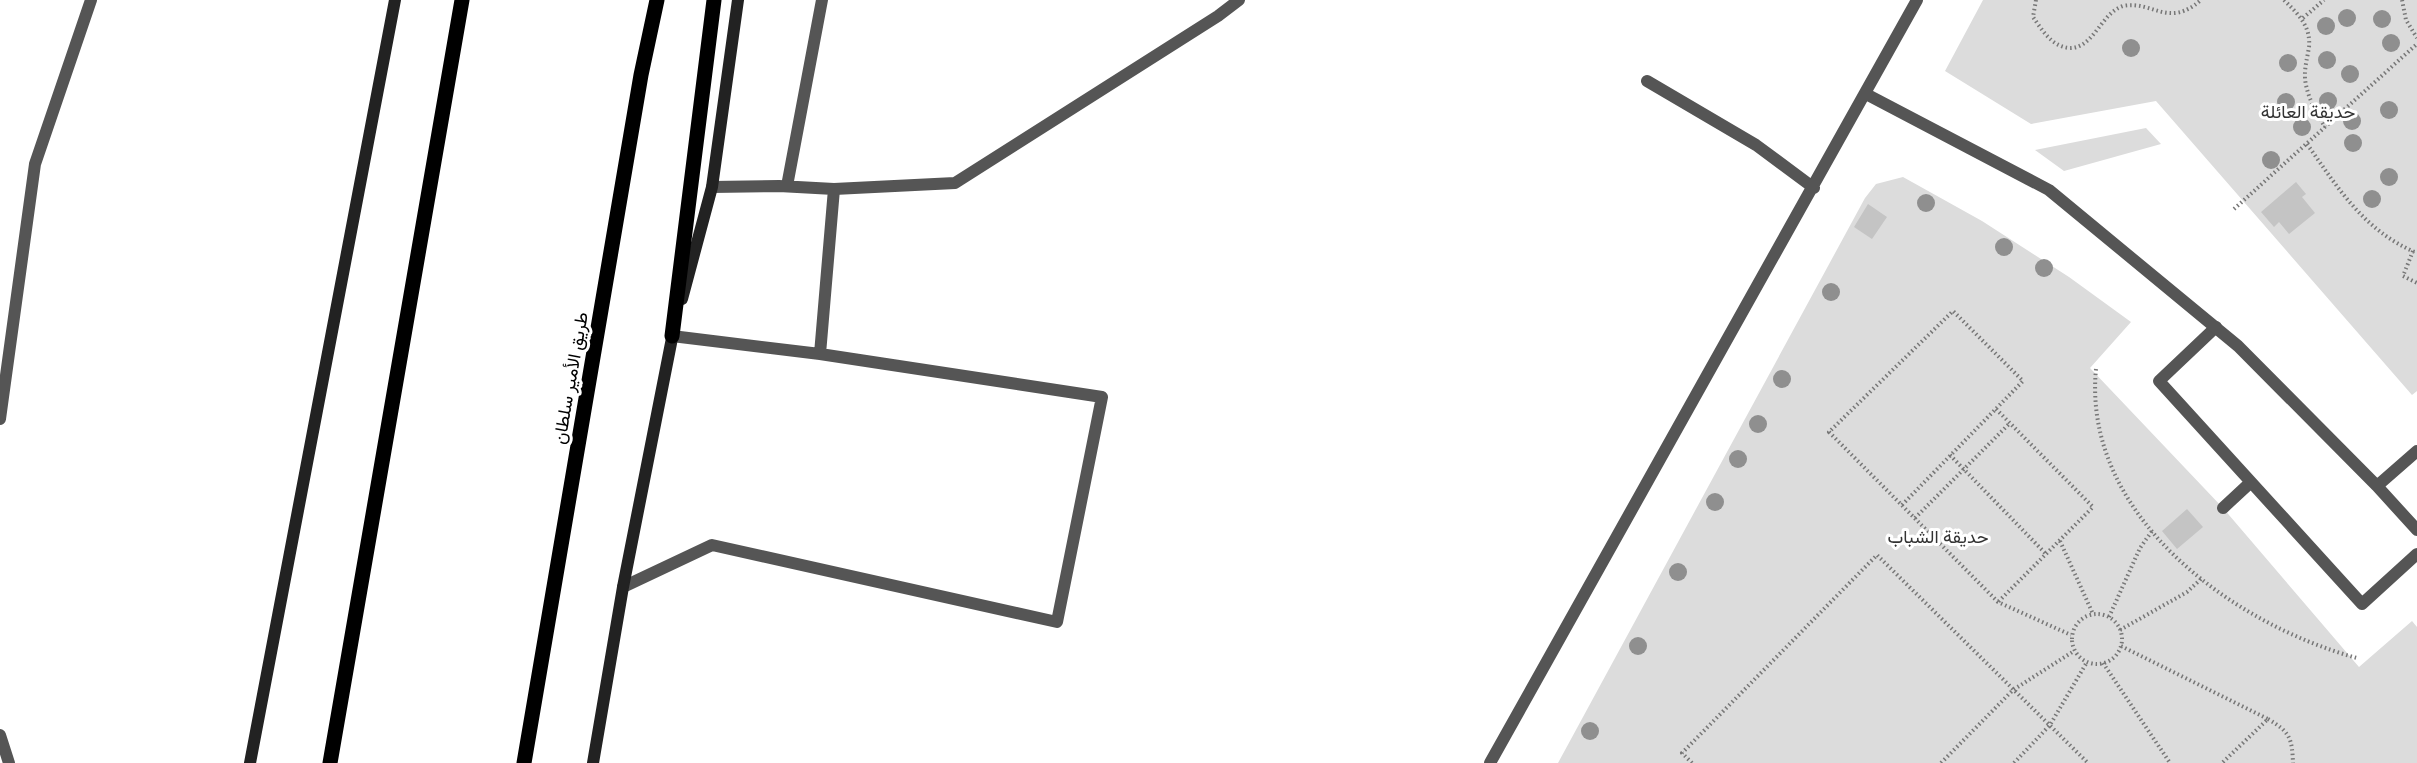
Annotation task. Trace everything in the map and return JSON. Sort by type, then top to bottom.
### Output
[{"type":"main road","points":[[250,763],[395,0]]},
{"type":"main road","points":[[378,96],[402,0]]},
{"type":"main road","points":[[330,763],[462,0]]},
{"type":"main road","points":[[447,80],[470,0]]},
{"type":"main road","points":[[641,75],[651,0]]},
{"type":"main road","name":"طريق الأمير سلطان","points":[[524,763],[641,75],[657,0]]},
{"type":"main road","points":[[672,336],[714,0]]},
{"type":"main road","points":[[593,763],[623,586],[672,336],[712,187],[738,0]]},
{"type":"street","points":[[0,419],[35,164],[92,0]]},
{"type":"street","points":[[787,186],[822,0]]},
{"type":"street","points":[[712,187],[787,186],[834,189],[955,183],[1218,16],[1239,0]]},
{"type":"street","points":[[1490,763],[1814,188],[1917,0]]},
{"type":"street","points":[[1647,81],[1756,145],[1814,188]]},
{"type":"street","points":[[1866,94],[2049,190],[2246,354],[2377,486],[2417,530]]},
{"type":"street","points":[[820,354],[834,189]]},
{"type":"street","points":[[2216,327],[2159,381],[2362,604],[2417,554]]},
{"type":"street","points":[[623,586],[712,545],[1057,622],[1102,397],[820,354],[672,336]]},
{"type":"street","points":[[2377,486],[2417,451]]},
{"type":"street","points":[[2223,508],[2251,482]]},
{"type":"street","points":[[0,735],[9,763]]},
{"type":"path","points":[[2036,0],[2032,17],[2043,32],[2056,44],[2067,48],[2077,48],[2086,42],[2110,13],[2124,6],[2142,6],[2156,11],[2175,13],[2190,9],[2201,0]]},
{"type":"path","points":[[2284,0],[2303,18],[2309,46],[2305,65],[2306,84],[2313,105],[2325,127]]},
{"type":"path","points":[[2303,18],[2324,0]]},
{"type":"path","points":[[2402,0],[2406,20],[2417,38]]},
{"type":"path","points":[[2234,209],[2417,44]]},
{"type":"path","points":[[2307,144],[2348,203],[2396,244],[2415,252],[2403,276],[2417,283]]},
{"type":"path","points":[[1902,505],[2023,381],[1953,311],[1829,432],[1998,602],[2071,635]]},
{"type":"path","points":[[2097,369],[2094,395],[2099,429],[2117,478],[2152,531],[2174,556],[2235,605],[2282,631],[2324,649],[2357,658]]},
{"type":"path","points":[[1996,409],[2093,507],[1998,602]]},
{"type":"path","points":[[1915,518],[2010,423]]},
{"type":"path","points":[[1950,455],[2046,554]]},
{"type":"path","points":[[2109,617],[2140,548],[2152,531]]},
{"type":"path","points":[[2060,541],[2093,614]]},
{"type":"path","points":[[1692,763],[1682,753],[1877,555],[2088,763]]},
{"type":"path","points":[[2120,630],[2187,592],[2201,579]]},
{"type":"path","points":[[2093,614],[2109,617],[2120,630],[2121,646],[2117,654],[2103,663],[2087,662],[2079,658],[2074,651],[2071,635],[2079,621],[2093,614]]},
{"type":"path","points":[[2121,646],[2282,727],[2292,740],[2294,763]]},
{"type":"path","points":[[1941,763],[2013,690],[2074,651]]},
{"type":"path","points":[[2014,763],[2050,725],[2087,662]]},
{"type":"path","points":[[2103,663],[2170,763]]},
{"type":"path","points":[[2222,763],[2268,719]]},
{"type":"green space","name":"حديقة العائلة","points":[[1983,0],[2417,0],[2417,391],[2412,395],[2156,101],[2031,124],[1945,71]]},
{"type":"green space","points":[[2146,128],[2161,144],[2064,171],[2035,150]]},
{"type":"green space","name":"حديقة الشباب","points":[[1903,177],[1982,221],[2069,277],[2131,322],[2090,368],[2223,508],[2359,667],[2412,621],[2417,627],[2417,763],[1558,763],[1865,198],[1876,184]]},
{"type":"building","points":[[2296,182],[2306,194],[2302,197],[2315,213],[2289,234],[2279,222],[2274,227],[2261,212]]},
{"type":"building","points":[[1868,204],[1887,217],[1872,239],[1854,227]]},
{"type":"building","points":[[2187,509],[2203,527],[2177,549],[2162,531]]}]
